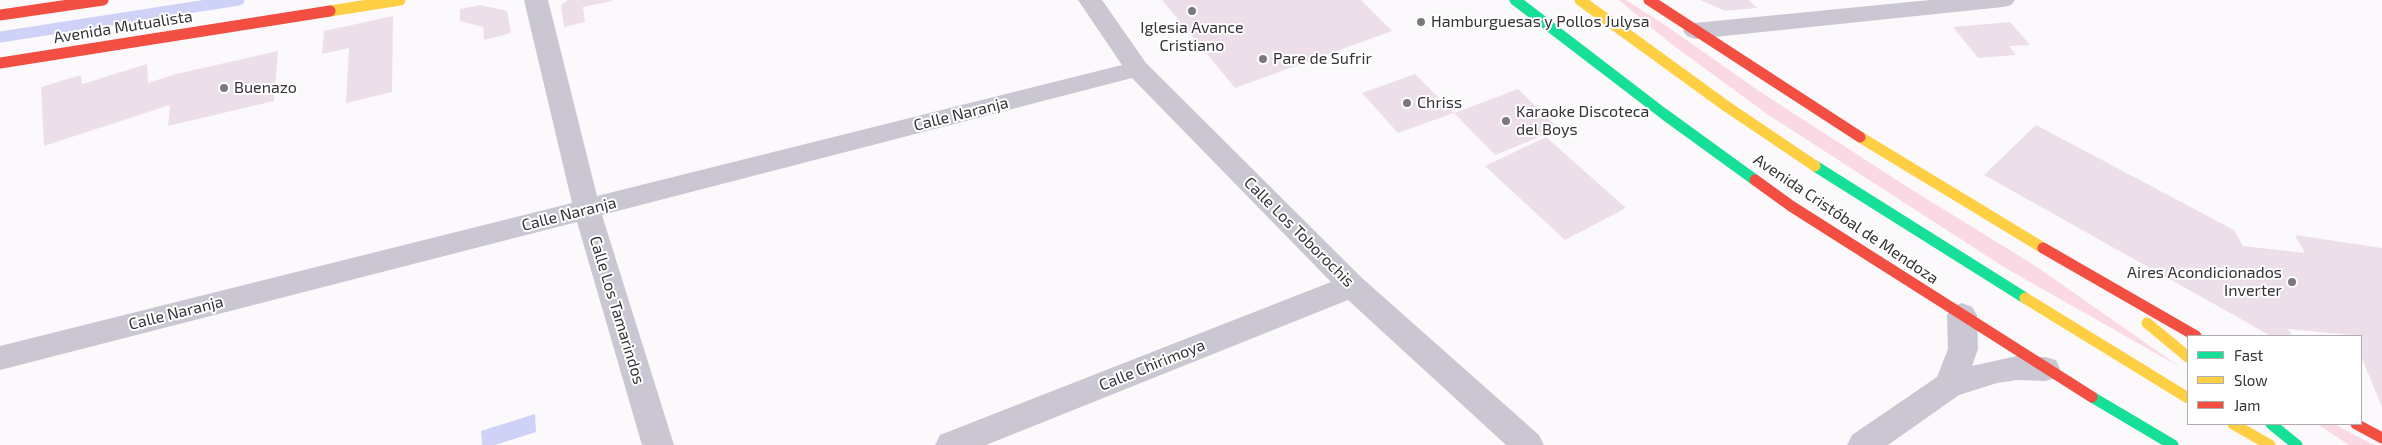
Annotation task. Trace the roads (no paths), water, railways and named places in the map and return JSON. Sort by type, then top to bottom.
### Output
[{"type":"main road","name":"Avenida Mutualista","points":[[0,15],[103,0]]},
{"type":"main road","name":"Avenida Mutualista","points":[[0,63],[400,0]]},
{"type":"main road","name":"Avenida Cristóbal de Mendoza","points":[[1514,0],[1664,114],[1791,206],[2045,369],[2173,445]]},
{"type":"main road","name":"Avenida Cristóbal de Mendoza","points":[[1580,0],[1726,106],[1835,179],[2088,338],[2187,397]]},
{"type":"main road","points":[[1649,0],[1883,152],[2088,276],[2194,335]]},
{"type":"main road","points":[[2088,276],[2187,356]]},
{"type":"main road","points":[[2235,425],[2270,445]]},
{"type":"main road","points":[[2272,425],[2297,445]]},
{"type":"main road","points":[[2358,425],[2382,438]]},
{"type":"street","name":"Calle Los Tamarindos","points":[[536,0],[587,210],[658,445]]},
{"type":"street","name":"Calle Los Toborochis","points":[[1090,0],[1137,69],[1352,286],[1528,445]]},
{"type":"street","points":[[1695,31],[2003,0]]},
{"type":"street","name":"Calle Naranja","points":[[0,358],[1137,69]]},
{"type":"street","name":"Calle Chirimoya","points":[[952,445],[1352,286]]},
{"type":"street","points":[[1949,385],[1963,349],[1962,316]]},
{"type":"street","points":[[1863,445],[1949,385],[1997,370],[2017,368],[2045,369]]},
{"type":"water","points":[[535,414],[536,432],[495,445],[482,445],[481,431]]},
{"type":"waterway","points":[[0,37],[239,0]]},
{"type":"place","name":"Iglesia Avance Cristiano","points":[[1192,11]]},
{"type":"place","name":"Hamburguesas y Pollos Julysa","points":[[1421,22]]},
{"type":"place","name":"Pare de Sufrir","points":[[1263,59]]},
{"type":"place","name":"Buenazo","points":[[224,88]]},
{"type":"place","name":"Chriss","points":[[1407,103]]},
{"type":"place","name":"Karaoke Discoteca del Boys","points":[[1506,121]]},
{"type":"place","name":"Aires Acondicionados Inverter","points":[[2292,282]]}]
